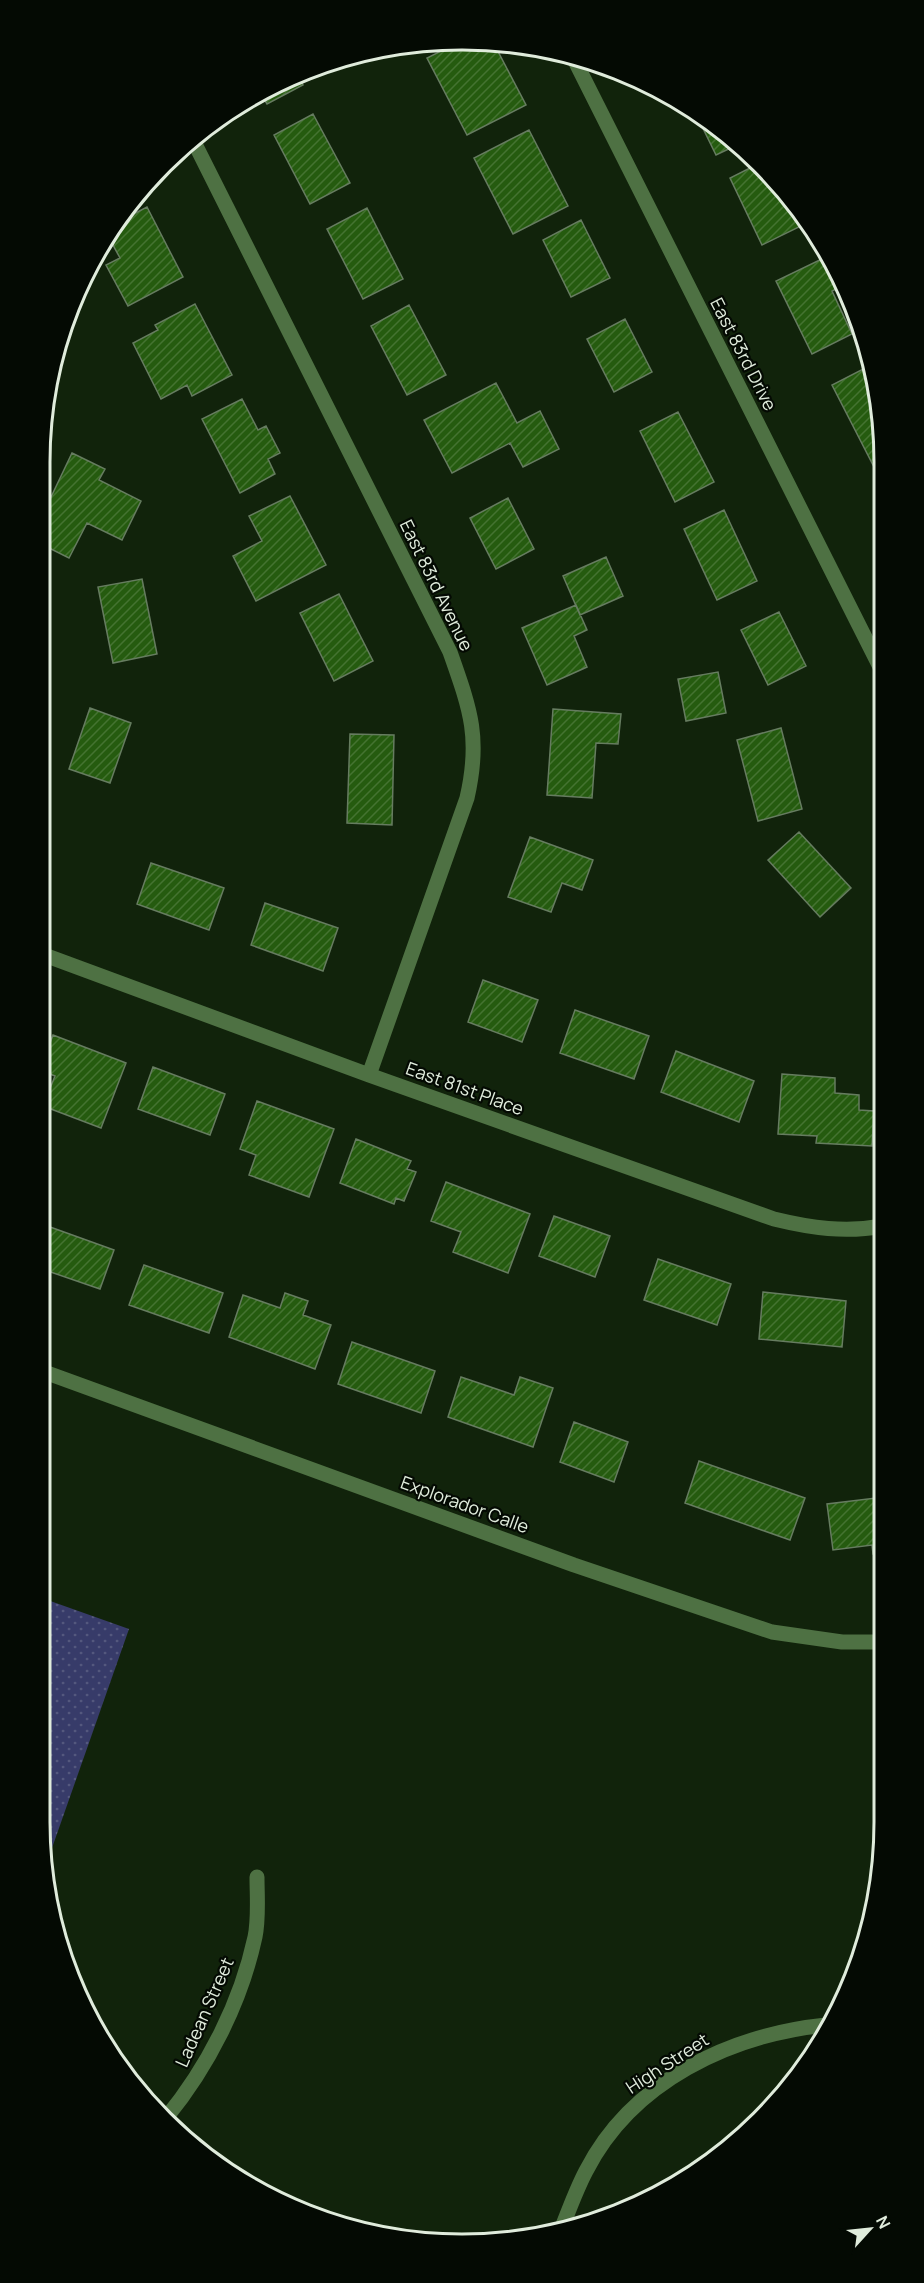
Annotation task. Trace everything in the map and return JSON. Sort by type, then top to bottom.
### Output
[{"type":"street","name":"East 83rd Drive","points":[[578,66],[874,655]]},
{"type":"street","name":"East 83rd Avenue","points":[[196,147],[450,652],[471,710],[474,766],[467,798],[369,1075]]},
{"type":"street","name":"East 81st Place","points":[[50,957],[369,1075],[774,1219],[808,1227],[840,1230],[874,1227]]},
{"type":"street","name":"Explorador Calle","points":[[50,1374],[574,1565],[772,1632],[842,1642],[874,1642]]},
{"type":"street","name":"Ladean Street","points":[[170,2113],[192,2087],[208,2059],[245,1975],[256,1934],[257,1877]]},
{"type":"street","name":"High Street","points":[[565,2220],[586,2170],[613,2129],[646,2096],[718,2051],[743,2041],[820,2026]]},
{"type":"shaded area","points":[[50,1601],[129,1629],[50,1852]]},
{"type":"building","points":[[443,50],[498,51],[526,105],[467,135],[427,58]]},
{"type":"building","points":[[302,82],[303,85],[267,104],[265,100]]},
{"type":"building","points":[[313,114],[350,183],[310,204],[274,135]]},
{"type":"building","points":[[702,127],[730,148],[716,155]]},
{"type":"building","points":[[529,130],[568,206],[513,234],[474,158]]},
{"type":"building","points":[[751,167],[800,226],[762,245],[730,178]]},
{"type":"building","points":[[147,207],[183,277],[128,306],[106,265],[120,258],[112,244],[132,215]]},
{"type":"building","points":[[367,208],[403,279],[363,299],[327,229]]},
{"type":"building","points":[[581,220],[610,278],[571,297],[543,240]]},
{"type":"building","points":[[821,259],[836,289],[832,291],[852,334],[812,354],[776,281]]},
{"type":"building","points":[[195,304],[232,375],[192,396],[187,385],[161,399],[133,343],[158,330],[155,325]]},
{"type":"building","points":[[409,305],[446,375],[407,395],[371,326]]},
{"type":"building","points":[[625,319],[652,372],[614,392],[587,339]]},
{"type":"building","points":[[864,369],[874,435],[874,467],[832,385]]},
{"type":"building","points":[[496,383],[517,423],[540,411],[559,449],[523,467],[510,443],[452,473],[424,420]]},
{"type":"building","points":[[242,399],[258,430],[266,426],[280,453],[268,459],[275,474],[240,493],[202,419]]},
{"type":"building","points":[[678,412],[714,482],[675,502],[640,431]]},
{"type":"building","points":[[72,453],[105,469],[99,480],[141,501],[122,540],[87,523],[69,558],[50,548],[51,497]]},
{"type":"building","points":[[290,496],[326,565],[256,601],[233,556],[262,541],[249,516]]},
{"type":"building","points":[[508,498],[534,549],[496,569],[470,518]]},
{"type":"building","points":[[724,510],[757,581],[717,600],[684,529]]},
{"type":"building","points":[[606,557],[623,596],[580,615],[563,576]]},
{"type":"building","points":[[142,579],[157,654],[113,663],[98,587]]},
{"type":"building","points":[[339,594],[373,661],[334,681],[300,613]]},
{"type":"building","points":[[576,605],[587,630],[574,636],[587,667],[547,685],[522,628]]},
{"type":"building","points":[[779,612],[806,666],[768,685],[741,630]]},
{"type":"building","points":[[718,672],[726,713],[686,721],[678,679]]},
{"type":"building","points":[[90,708],[131,723],[110,783],[69,769]]},
{"type":"building","points":[[553,709],[621,714],[618,744],[596,743],[592,798],[547,795]]},
{"type":"building","points":[[781,728],[802,809],[758,821],[737,740]]},
{"type":"building","points":[[350,734],[394,735],[392,825],[347,823]]},
{"type":"building","points":[[799,832],[851,888],[820,917],[768,860]]},
{"type":"building","points":[[530,837],[593,860],[582,890],[562,883],[551,912],[508,897]]},
{"type":"building","points":[[151,863],[224,888],[209,930],[137,904]]},
{"type":"building","points":[[265,903],[338,928],[323,971],[251,945]]},
{"type":"building","points":[[483,980],[538,1000],[522,1042],[468,1022]]},
{"type":"building","points":[[575,1010],[649,1036],[634,1079],[560,1053]]},
{"type":"building","points":[[53,1035],[126,1063],[101,1128],[50,1109],[50,1088],[55,1076],[50,1074],[50,1043]]},
{"type":"building","points":[[676,1051],[754,1081],[739,1122],[661,1092]]},
{"type":"building","points":[[153,1067],[225,1094],[210,1135],[138,1109]]},
{"type":"building","points":[[782,1074],[835,1078],[835,1093],[859,1095],[859,1110],[874,1111],[872,1146],[816,1143],[817,1136],[778,1134]]},
{"type":"building","points":[[257,1101],[334,1129],[309,1197],[249,1175],[256,1155],[240,1149]]},
{"type":"building","points":[[356,1139],[411,1161],[407,1169],[416,1172],[404,1201],[396,1198],[394,1204],[340,1183]]},
{"type":"building","points":[[446,1182],[530,1214],[508,1273],[453,1252],[461,1232],[431,1221]]},
{"type":"building","points":[[554,1216],[610,1236],[595,1277],[539,1256]]},
{"type":"building","points":[[50,1227],[114,1250],[100,1289],[50,1272]]},
{"type":"building","points":[[658,1259],[731,1284],[717,1325],[644,1300]]},
{"type":"building","points":[[144,1265],[223,1293],[209,1333],[129,1305]]},
{"type":"building","points":[[763,1292],[846,1301],[842,1347],[759,1339]]},
{"type":"building","points":[[285,1293],[308,1301],[303,1315],[331,1325],[315,1369],[229,1337],[243,1295],[280,1308]]},
{"type":"building","points":[[352,1342],[435,1371],[421,1413],[338,1384]]},
{"type":"building","points":[[461,1377],[514,1395],[520,1377],[553,1388],[533,1447],[448,1417]]},
{"type":"building","points":[[574,1422],[628,1442],[614,1482],[560,1462]]},
{"type":"building","points":[[699,1461],[805,1498],[790,1540],[685,1503]]},
{"type":"building","points":[[874,1498],[874,1554],[872,1545],[833,1550],[827,1504]]}]
